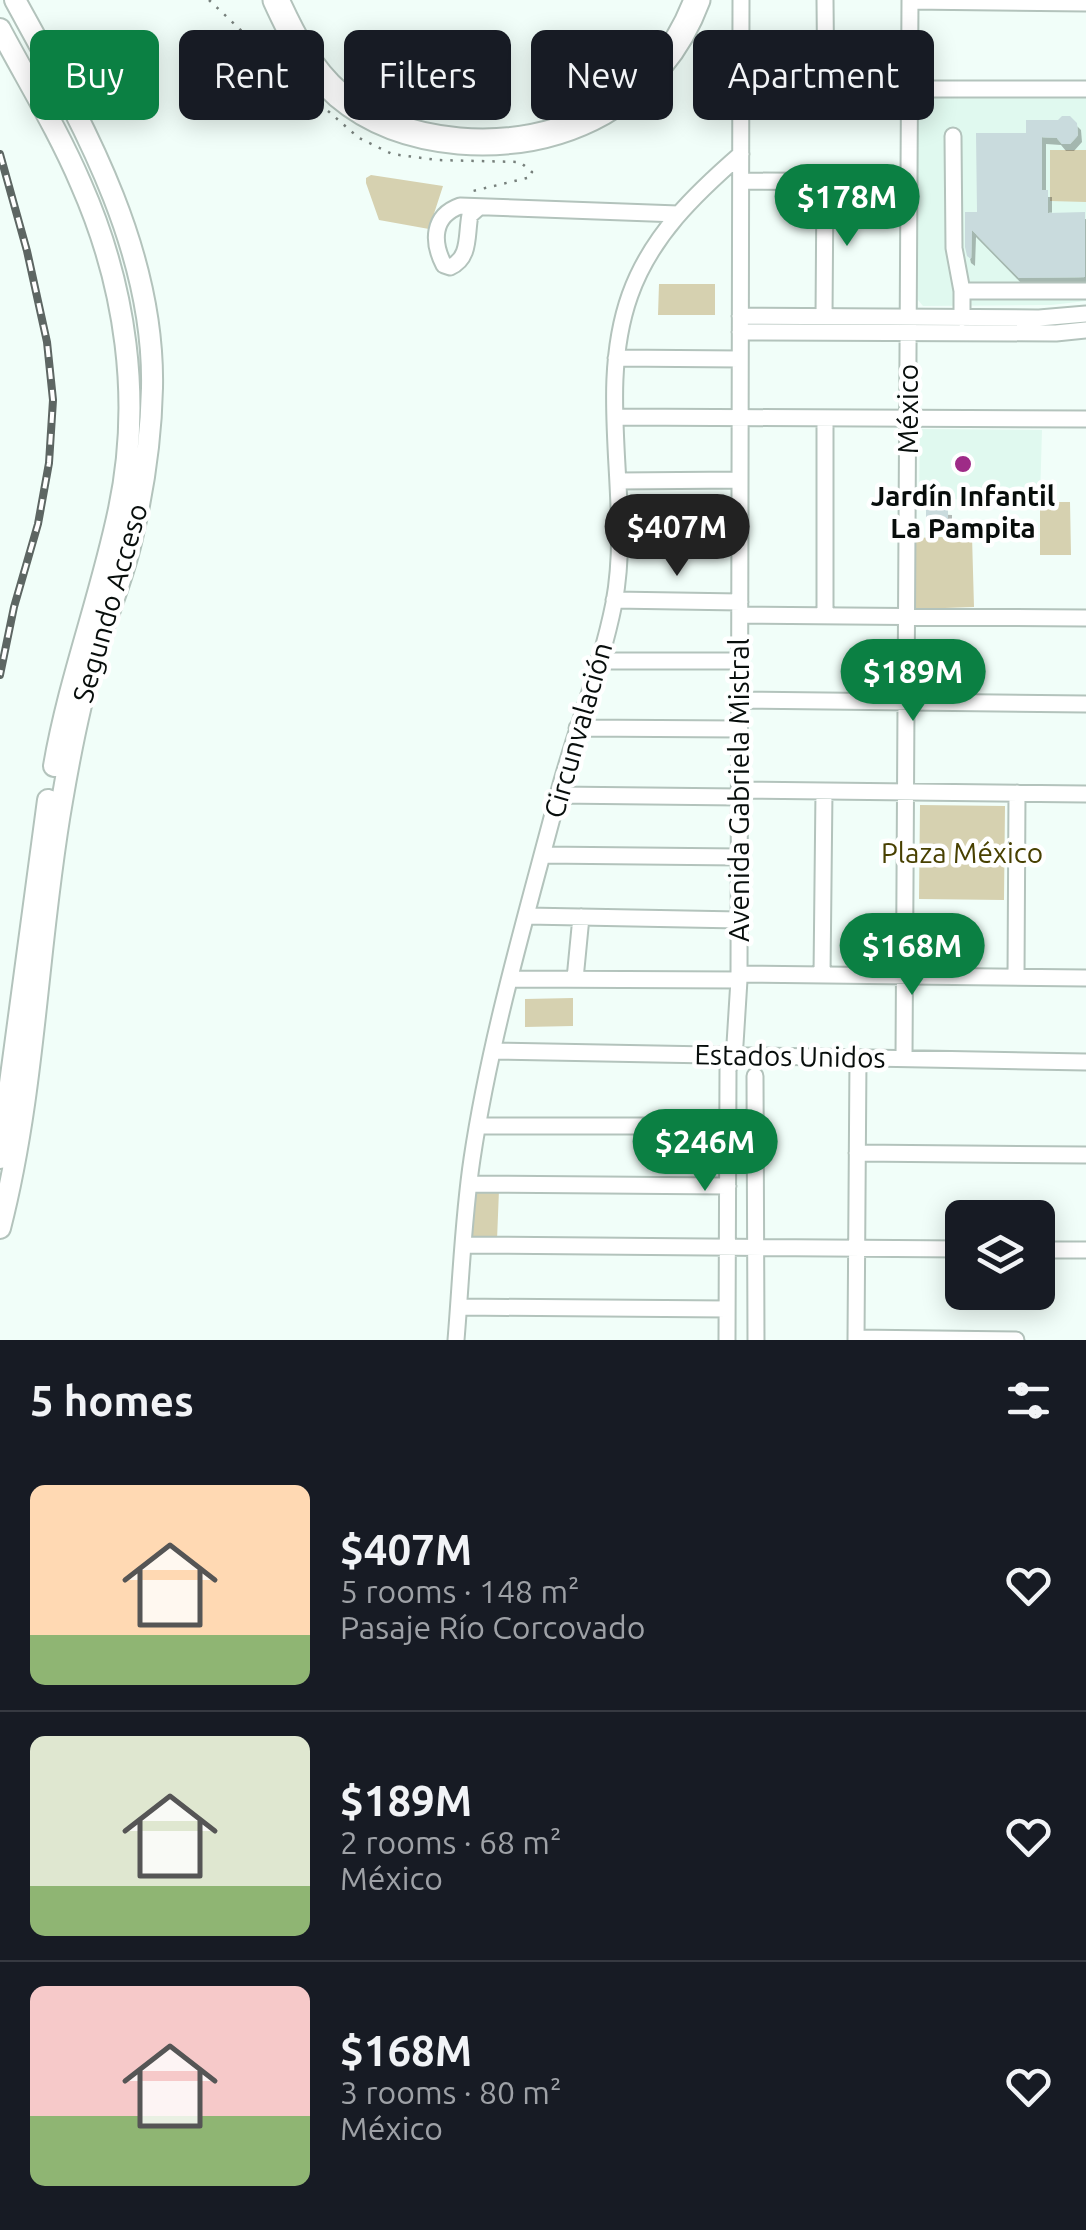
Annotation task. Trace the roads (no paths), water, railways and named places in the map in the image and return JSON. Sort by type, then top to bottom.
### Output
[{"type":"highway","points":[[276,0],[312,66],[353,106],[416,134],[481,142],[519,141],[556,133],[606,110],[636,88],[664,59],[697,0]]},
{"type":"main road","name":"Segundo Acceso","points":[[0,1228],[19,1140],[52,862],[69,760],[93,660],[131,542],[143,481],[152,389],[140,287],[119,212],[94,151],[15,0]]},
{"type":"main road","name":"Segundo Acceso","points":[[0,30],[67,154],[92,210],[120,306],[130,390],[120,507],[71,685],[49,793],[0,1158]]},
{"type":"street","name":"Avenida Gabriela Mistral","points":[[741,0],[741,30]]},
{"type":"street","points":[[826,0],[826,30]]},
{"type":"street","points":[[910,1],[1086,3]]},
{"type":"street","name":"México","points":[[910,1],[910,30]]},
{"type":"street","points":[[934,94],[1086,89]]},
{"type":"street","name":"Avenida Gabriela Mistral","points":[[727,1340],[728,1070],[733,1055],[739,977],[741,120]]},
{"type":"street","name":"México","points":[[904,1058],[910,120]]},
{"type":"street","points":[[953,136],[954,248],[962,291],[962,318]]},
{"type":"street","name":"Circunvalación","points":[[456,1340],[468,1184],[494,1050],[557,795],[614,600],[619,540],[616,358],[623,318],[636,279],[655,245],[678,214],[741,154]]},
{"type":"street","points":[[741,181],[909,182]]},
{"type":"street","points":[[824,316],[825,182]]},
{"type":"street","points":[[478,208],[678,214]]},
{"type":"street","points":[[962,291],[1086,291]]},
{"type":"street","points":[[740,324],[824,316],[908,325],[962,318],[1086,314]]},
{"type":"street","points":[[740,324],[908,325],[1056,333],[1086,330]]},
{"type":"street","points":[[616,358],[740,359]]},
{"type":"street","points":[[616,417],[1086,418]]},
{"type":"street","points":[[825,418],[825,616]]},
{"type":"street","points":[[618,481],[740,480]]},
{"type":"street","points":[[619,540],[740,541]]},
{"type":"street","points":[[614,600],[825,616],[1086,618]]},
{"type":"street","points":[[598,661],[740,661]]},
{"type":"street","points":[[740,700],[1086,704]]},
{"type":"street","points":[[576,728],[740,729]]},
{"type":"street","points":[[822,975],[824,791]]},
{"type":"street","points":[[557,795],[824,791],[1086,794]]},
{"type":"street","points":[[1016,977],[1017,793]]},
{"type":"street","points":[[542,855],[739,857]]},
{"type":"street","points":[[527,916],[739,920]]},
{"type":"street","points":[[575,979],[581,917]]},
{"type":"street","points":[[510,979],[822,975],[1086,978]]},
{"type":"street","name":"Estados Unidos","points":[[494,1050],[1086,1062]]},
{"type":"street","points":[[858,1058],[856,1339],[1016,1340]]},
{"type":"street","points":[[755,1076],[756,1340]]},
{"type":"street","points":[[478,1126],[728,1126]]},
{"type":"street","points":[[857,1153],[1086,1155]]},
{"type":"street","points":[[468,1184],[728,1186]]},
{"type":"street","points":[[464,1245],[945,1249]]},
{"type":"street","points":[[1055,1250],[1086,1250]]},
{"type":"street","points":[[459,1307],[727,1309]]},
{"type":"railway","points":[[0,154],[47,342],[53,400],[49,463],[38,524],[14,607],[0,675]]},
{"type":"place","name":"Jardín Infantil La Pampita","points":[[963,464]]},
{"type":"park label","name":"Plaza México","points":[[962,853]]}]
